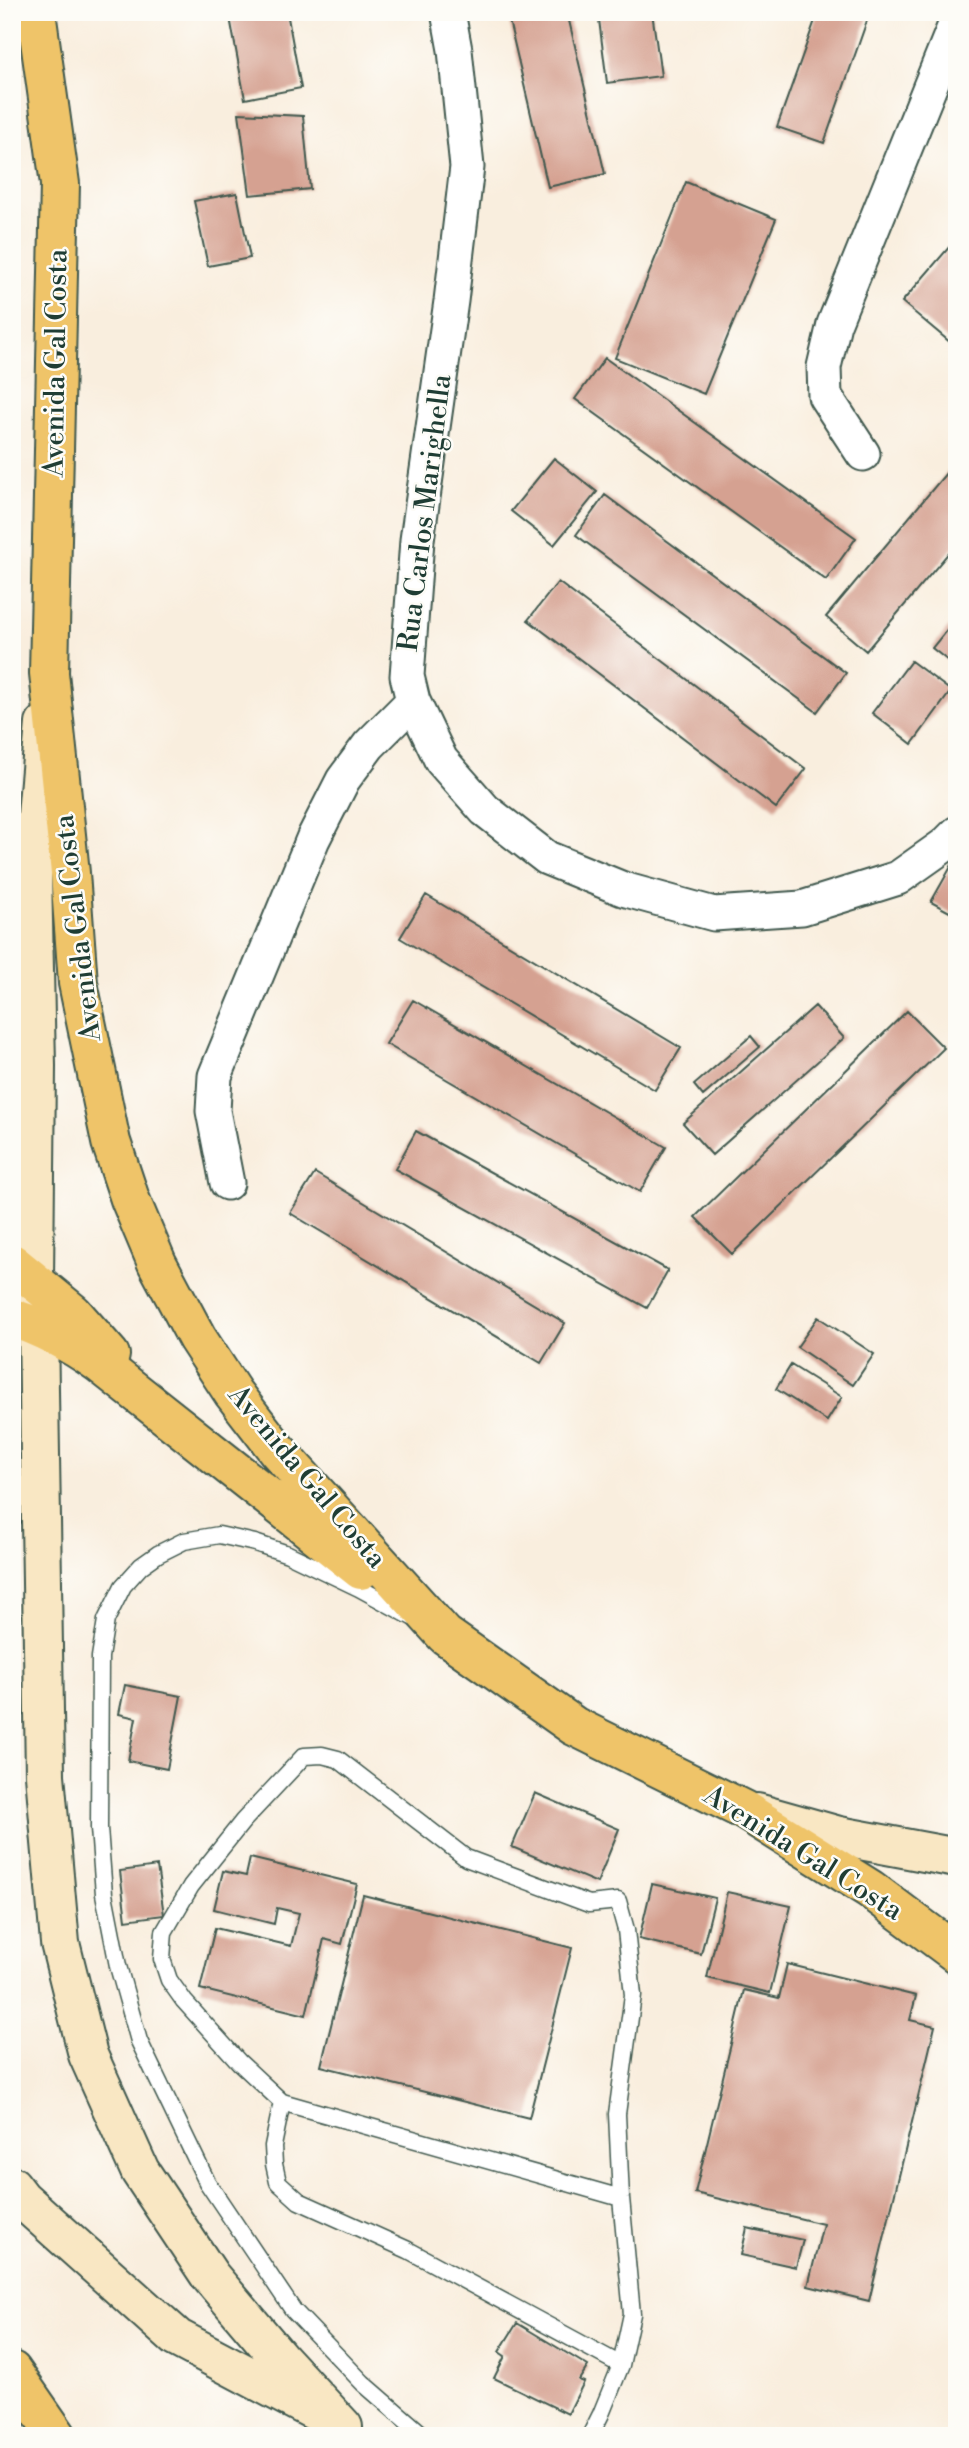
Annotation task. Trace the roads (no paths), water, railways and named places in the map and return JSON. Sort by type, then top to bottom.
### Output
[{"type":"main road","name":"Avenida Gal Costa","points":[[36,12],[60,184],[49,673],[70,873],[78,983],[111,1142],[130,1199],[157,1263],[197,1338],[233,1393],[277,1450],[445,1635],[574,1726],[744,1810],[870,1889],[957,1954]]},
{"type":"main road","points":[[49,673],[32,872],[36,1066],[23,1271],[45,1775],[60,1943],[88,2055],[140,2171],[211,2276],[281,2360],[349,2431]]},
{"type":"main road","points":[[23,1271],[73,1312],[139,1397]]},
{"type":"main road","points":[[25,1322],[88,1356],[445,1635]]},
{"type":"main road","points":[[744,1810],[839,1836],[957,1858]]},
{"type":"main road","points":[[12,2186],[22,2199],[177,2338],[349,2431]]},
{"type":"main road","points":[[12,2371],[57,2436]]},
{"type":"main road","points":[[12,2395],[57,2436]]},
{"type":"street","name":"Rua Carlos Marighella","points":[[448,12],[455,50],[467,167],[417,540],[407,676],[413,701],[441,760],[485,810],[547,858],[623,888],[714,914],[802,908],[898,878],[957,833]]},
{"type":"street","points":[[863,454],[825,396],[824,368],[834,324],[957,20]]},
{"type":"street","points":[[227,1183],[213,1111],[215,1076],[313,839],[343,780],[369,745],[413,701]]},
{"type":"lane","points":[[424,2436],[363,2384],[293,2310],[207,2182],[138,2041],[118,1966],[104,1894],[99,1828],[100,1657],[106,1620],[123,1586],[141,1566],[184,1541],[219,1535],[288,1554],[359,1588],[445,1635]]},
{"type":"lane","points":[[590,2436],[621,2365],[632,2315],[621,2198],[617,2114],[633,1995],[626,1930],[618,1901],[589,1904],[466,1857],[338,1759],[322,1755],[303,1756],[243,1821],[191,1886],[164,1932],[162,1959],[169,1980],[239,2063],[282,2102],[621,2198]]},
{"type":"lane","points":[[282,2102],[273,2146],[274,2164],[278,2182],[299,2201],[408,2250],[621,2365]]}]
